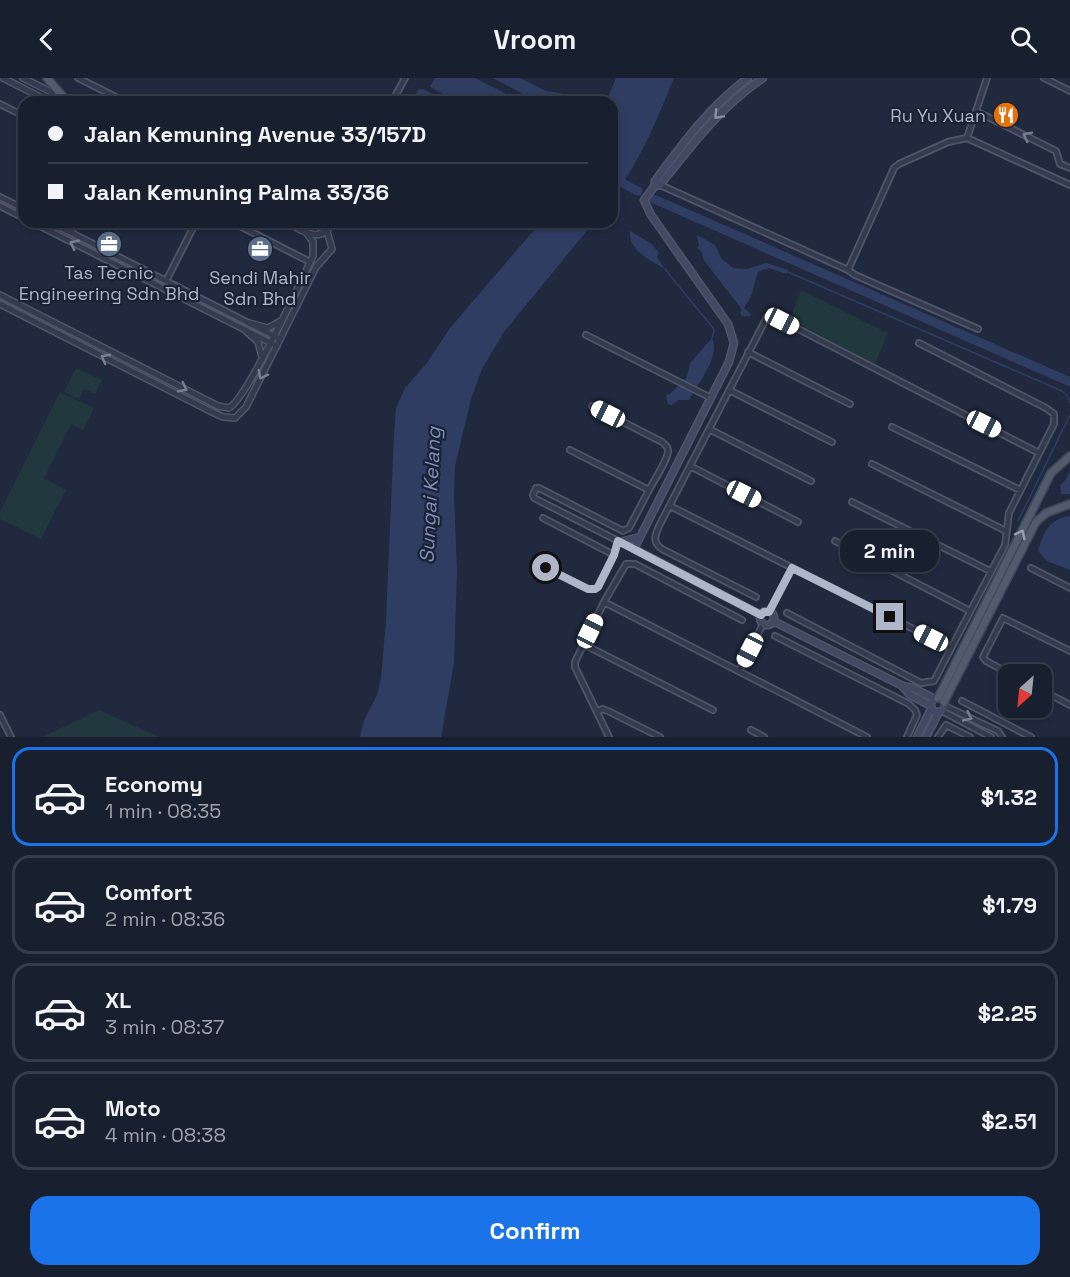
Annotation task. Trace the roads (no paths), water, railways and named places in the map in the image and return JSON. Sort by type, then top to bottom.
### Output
[{"type":"main road","points":[[47,78],[64,96]]},
{"type":"main road","points":[[656,185],[685,140],[715,105],[748,78]]},
{"type":"main road","points":[[761,615],[634,549],[733,350],[731,330],[720,310],[651,215],[644,200],[721,112],[763,78]]},
{"type":"main road","points":[[926,737],[1051,473],[1070,456]]},
{"type":"main road","points":[[903,686],[910,695],[931,707],[940,705],[1036,522],[1046,513],[1070,504]]},
{"type":"main road","points":[[620,542],[641,536]]},
{"type":"main road","points":[[769,612],[773,621],[768,625],[763,624],[760,621],[761,615],[769,612]]},
{"type":"main road","points":[[773,621],[903,686],[913,688],[940,705]]},
{"type":"main road","points":[[931,707],[940,705]]},
{"type":"main road","points":[[917,737],[931,707]]},
{"type":"street","points":[[3,78],[38,96]]},
{"type":"street","points":[[23,78],[60,96]]},
{"type":"street","points":[[78,78],[114,96]]},
{"type":"street","points":[[396,96],[405,78]]},
{"type":"street","points":[[967,138],[987,78]]},
{"type":"street","points":[[1044,78],[1070,91]]},
{"type":"street","points":[[0,105],[18,113]]},
{"type":"street","points":[[976,111],[1056,151],[1060,164],[1054,178]]},
{"type":"street","points":[[848,270],[894,168],[948,142],[967,138],[1070,185]]},
{"type":"street","points":[[1060,164],[1070,168]]},
{"type":"street","points":[[656,185],[978,329]]},
{"type":"street","points":[[0,197],[18,206]]},
{"type":"street","points":[[0,206],[18,215]]},
{"type":"street","points":[[44,228],[277,346]]},
{"type":"street","points":[[62,228],[280,339]]},
{"type":"street","points":[[70,228],[73,234]]},
{"type":"street","points":[[166,281],[193,228]]},
{"type":"street","points":[[244,228],[310,262]]},
{"type":"street","points":[[298,228],[316,236],[329,228]]},
{"type":"street","points":[[0,304],[210,411],[235,418],[244,411],[316,267],[332,249],[327,231],[321,228]]},
{"type":"street","points":[[0,295],[224,408],[230,408],[238,402],[262,359],[310,262],[314,247],[306,232]]},
{"type":"street","points":[[756,597],[662,549],[656,544],[655,535],[767,317],[777,318],[1039,453]]},
{"type":"street","points":[[249,324],[268,328],[280,321]]},
{"type":"street","points":[[246,331],[258,342],[262,359]]},
{"type":"street","points":[[586,335],[711,398]]},
{"type":"street","points":[[787,613],[921,683],[934,681],[1005,545],[1009,513],[1054,424],[1054,414],[919,343]]},
{"type":"street","points":[[748,352],[850,404]]},
{"type":"street","points":[[729,390],[832,442]]},
{"type":"street","points":[[592,406],[662,442],[668,450],[629,528],[623,531],[537,488],[533,495],[534,498],[634,549]]},
{"type":"street","points":[[892,427],[1020,490]]},
{"type":"street","points":[[709,429],[811,481]]},
{"type":"street","points":[[570,450],[648,490]]},
{"type":"street","points":[[872,464],[1006,531]]},
{"type":"street","points":[[690,466],[798,522]]},
{"type":"street","points":[[543,502],[548,492]]},
{"type":"street","points":[[852,502],[990,571]]},
{"type":"street","points":[[670,506],[951,648]]},
{"type":"street","points":[[543,518],[614,555]]},
{"type":"street","points":[[835,541],[970,611]]},
{"type":"street","points":[[546,568],[588,589],[595,589],[617,553],[620,542]]},
{"type":"street","points":[[609,737],[575,667],[576,658],[626,564],[635,564],[742,620]]},
{"type":"street","points":[[769,612],[792,568]]},
{"type":"street","points":[[1031,568],[1070,588]]},
{"type":"street","points":[[604,602],[867,737]]},
{"type":"street","points":[[998,668],[984,660],[1003,618],[1070,651]]},
{"type":"street","points":[[739,671],[763,624]]},
{"type":"street","points":[[775,636],[902,700],[917,712],[907,737]]},
{"type":"street","points":[[583,645],[712,710]]},
{"type":"street","points":[[1052,696],[1070,705]]},
{"type":"street","points":[[962,701],[1031,737]]},
{"type":"street","points":[[940,705],[991,737]]},
{"type":"street","points":[[940,705],[999,731],[1002,737]]},
{"type":"street","points":[[597,712],[608,711],[660,737]]},
{"type":"street","points":[[0,715],[11,737]]},
{"type":"street","points":[[938,737],[947,725],[970,737]]},
{"type":"street","points":[[751,730],[764,737]]},
{"type":"water","points":[[435,78],[475,78],[510,96],[447,96],[430,87]]},
{"type":"water","points":[[493,78],[520,78],[546,91],[567,96],[527,96]]},
{"type":"water","points":[[616,78],[674,78],[639,156],[618,190],[618,96],[608,96]]},
{"type":"water","points":[[423,89],[436,96],[415,96],[418,90]]},
{"type":"water","name":"Sungai Kelang","points":[[536,228],[589,228],[504,332],[482,369],[471,399],[455,466],[457,571],[454,663],[441,737],[360,737],[364,720],[377,695],[381,678],[386,621],[396,408],[405,388],[427,363],[450,328]]},
{"type":"water","points":[[630,231],[650,243],[659,252],[657,257],[665,269],[636,249],[630,238]]},
{"type":"water","points":[[697,235],[715,245],[721,258],[733,268],[747,269],[766,263],[788,270],[787,274],[769,268],[758,272],[752,294],[744,308],[751,314],[742,316],[740,307],[703,259],[702,252],[697,248],[699,246]]},
{"type":"water","points":[[712,338],[714,345],[711,361],[689,400],[678,400],[672,405],[668,404],[666,395],[670,394],[687,377],[690,363]]},
{"type":"water","points":[[1070,471],[1070,494],[1061,494],[1060,486]]},
{"type":"water","points":[[1070,516],[1070,570],[1047,561],[1038,551],[1048,527],[1063,517]]},
{"type":"waterway","points":[[618,181],[638,191]]},
{"type":"waterway","points":[[654,199],[1070,382]]},
{"type":"waterway","points":[[665,269],[713,328],[712,338]]},
{"type":"waterway","points":[[788,272],[1062,391],[1067,395],[1070,403]]},
{"type":"waterway","points":[[1018,521],[1070,415]]},
{"type":"place","name":"Ru Yu Xuan","points":[[1006,115]]},
{"type":"place","name":"Tas Tecnic Engineering Sdn Bhd","points":[[109,244]]},
{"type":"place","name":"Sendi Mahir Sdn Bhd","points":[[260,249]]}]
